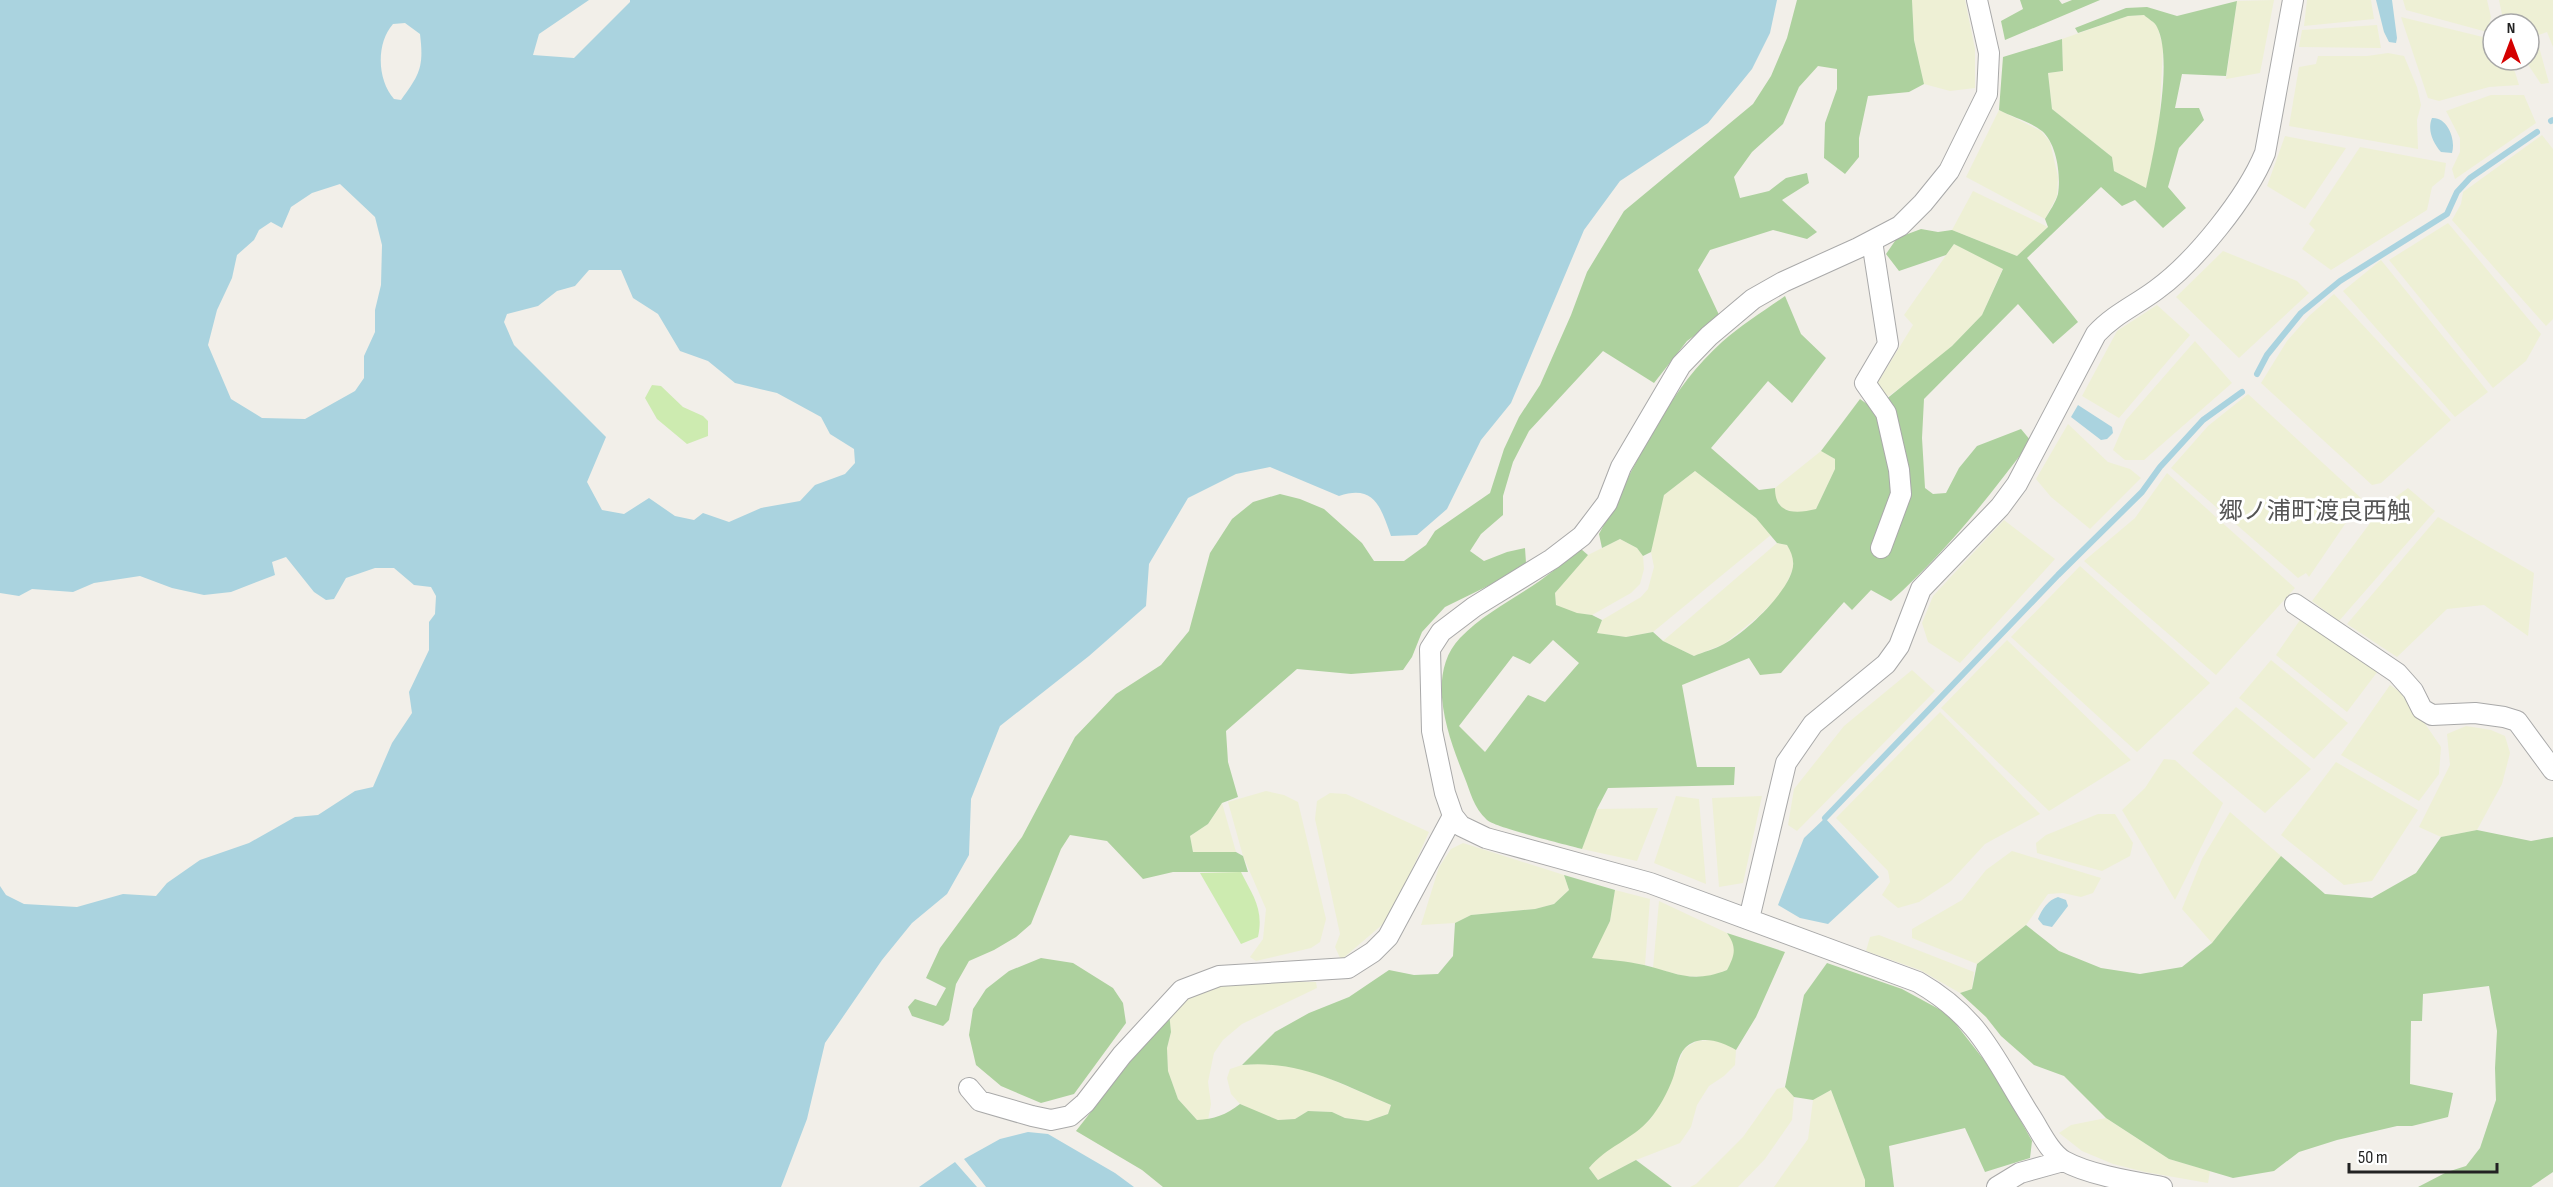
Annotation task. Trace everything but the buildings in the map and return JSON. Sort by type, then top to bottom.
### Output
[{"type":"street","points":[[1977,0],[1989,53],[1987,93],[1949,171],[1923,203],[1900,226],[1753,299],[1709,336],[1681,365],[1621,467],[1607,503],[1582,536],[1552,559],[1474,607],[1441,632],[1430,649],[1432,731],[1437,760],[1453,816],[1461,826],[1486,838],[1650,882],[1918,982],[1952,1004],[1969,1020],[1991,1049],[2045,1140],[2063,1161],[2114,1178],[2162,1187]]},
{"type":"street","points":[[1749,919],[1786,763],[1797,745],[1813,724],[1886,664],[1899,646],[1921,589],[2000,507],[2017,484],[2096,334],[2107,322],[2157,290],[2187,263],[2202,248],[2258,172],[2265,153],[2293,0]]},
{"type":"street","points":[[1872,241],[1888,344],[1865,383],[1871,395],[1886,413],[1895,444],[1901,494],[1881,548]]},
{"type":"street","points":[[2295,604],[2397,673],[2413,691],[2422,709],[2432,715],[2475,713],[2517,721],[2553,770]]},
{"type":"street","points":[[969,1088],[980,1101],[1005,1109],[1051,1120],[1070,1116],[1085,1103],[1122,1055],[1182,990],[1219,976],[1348,968],[1388,938],[1453,816]]},
{"type":"street","points":[[1996,1187],[2020,1173],[2063,1161]]},
{"type":"green space","points":[[1797,0],[1912,0],[1914,40],[1924,84],[1909,92],[1868,96],[1859,138],[1859,157],[1845,174],[1824,158],[1825,123],[1837,89],[1837,69],[1818,66],[1799,87],[1783,124],[1752,152],[1734,177],[1740,198],[1769,191],[1786,178],[1807,173],[1809,183],[1782,200],[1817,232],[1807,239],[1773,230],[1710,250],[1698,270],[1720,317],[1687,341],[1654,383],[1603,351],[1529,431],[1513,462],[1503,496],[1503,515],[1481,534],[1470,551],[1484,561],[1525,548],[1526,563],[1496,582],[1445,607],[1422,632],[1412,657],[1403,670],[1351,674],[1297,669],[1226,731],[1228,762],[1238,797],[1222,803],[1208,824],[1190,836],[1193,852],[1236,852],[1243,856],[1248,872],[1173,872],[1143,879],[1107,841],[1070,835],[1061,849],[1031,924],[1016,937],[969,961],[956,984],[949,1020],[943,1026],[912,1016],[908,1007],[915,999],[936,1006],[946,988],[926,978],[940,948],[1022,837],[1075,737],[1116,694],[1161,665],[1189,631],[1210,553],[1232,519],[1253,502],[1280,494],[1324,509],[1362,543],[1374,561],[1404,561],[1426,545],[1435,531],[1490,493],[1504,449],[1519,417],[1540,385],[1587,272],[1624,211],[1753,104],[1771,76],[1787,38]]},
{"type":"green space","points":[[1912,0],[1965,0],[1975,49],[1975,88],[1950,91],[1924,84],[1914,40]]},
{"type":"green space","points":[[2020,0],[2059,0],[2062,4],[2072,0],[2100,0],[2005,40],[2001,21],[2023,9]]},
{"type":"green space","points":[[2274,0],[2260,73],[2226,79],[2237,1]]},
{"type":"green space","points":[[2307,0],[2371,0],[2374,19],[2304,26]]},
{"type":"green space","points":[[2403,0],[2487,0],[2490,12],[2481,12],[2481,30],[2406,10]]},
{"type":"green space","points":[[2499,0],[2553,0],[2553,47],[2547,32],[2541,34],[2541,12],[2502,12]]},
{"type":"green space","points":[[2237,1],[2226,76],[2182,74],[2175,108],[2199,108],[2204,120],[2179,148],[2168,187],[2186,208],[2163,228],[2135,200],[2122,206],[2101,187],[2027,258],[2078,322],[2053,344],[2018,304],[1924,399],[1922,438],[1925,488],[1933,494],[1946,493],[1959,468],[1977,446],[2021,429],[2031,441],[1965,524],[1891,601],[1871,590],[1852,610],[1844,602],[1781,673],[1760,675],[1749,658],[1682,685],[1697,767],[1735,767],[1734,785],[1608,788],[1597,809],[1582,849],[1516,831],[1487,820],[1475,805],[1446,725],[1443,706],[1444,670],[1449,653],[1460,638],[1479,621],[1541,580],[1581,549],[1588,555],[1555,593],[1556,605],[1602,620],[1597,633],[1626,637],[1653,632],[1663,641],[1694,656],[1724,644],[1753,622],[1782,591],[1788,581],[1793,568],[1792,554],[1787,545],[1777,543],[1756,518],[1695,471],[1664,495],[1651,552],[1643,556],[1637,548],[1620,539],[1602,548],[1599,534],[1667,408],[1702,362],[1722,342],[1785,296],[1801,334],[1826,358],[1792,403],[1768,381],[1711,448],[1759,490],[1775,488],[1776,497],[1783,508],[1794,512],[1816,509],[1835,469],[1835,459],[1821,451],[1860,399],[1874,409],[1952,346],[1982,315],[2003,269],[1954,244],[1946,255],[1899,271],[1886,254],[1897,238],[1921,229],[1938,232],[1952,230],[2017,256],[2048,227],[2045,219],[2056,200],[2059,187],[2054,152],[2042,131],[1999,110],[2003,57],[2062,39],[2063,71],[2048,73],[2052,109],[2112,157],[2114,171],[2146,188],[2163,83],[2162,42],[2157,27],[2144,15],[2128,16],[2078,33],[2075,28],[2126,8],[2147,7],[2177,16]],"holes":[[[1553,640],[1579,663],[1545,702],[1528,695],[1485,752],[1459,726],[1513,656],[1530,664]]]},
{"type":"green space","points":[[2144,15],[2157,25],[2163,47],[2159,127],[2146,189],[2114,171],[2112,157],[2052,109],[2048,73],[2063,71],[2062,39],[2128,16]]},
{"type":"green space","points":[[2401,17],[2481,37],[2481,72],[2515,72],[2519,85],[2489,87],[2439,101],[2428,98]]},
{"type":"green space","points":[[2377,25],[2381,48],[2299,47],[2302,30]]},
{"type":"green space","points":[[2388,53],[2404,56],[2417,87],[2421,105],[2417,120],[2418,149],[2289,126],[2299,67],[2316,64],[2318,56],[2367,56]]},
{"type":"green space","points":[[2541,54],[2549,83],[2541,84],[2533,72],[2541,72]]},
{"type":"green space","points":[[2491,95],[2524,95],[2536,123],[2455,179],[2452,169],[2460,152],[2460,138],[2446,111]]},
{"type":"green space","points":[[1999,110],[2041,131],[2050,142],[2058,177],[2057,196],[2045,219],[1966,177]]},
{"type":"green space","points":[[2542,135],[2553,149],[2553,319],[2546,326],[2452,220],[2461,204],[2463,192]]},
{"type":"green space","points":[[2285,136],[2346,148],[2305,209],[2267,186]]},
{"type":"green space","points":[[2360,147],[2446,163],[2444,177],[2432,187],[2427,210],[2331,270],[2302,249],[2315,230],[2309,224]]},
{"type":"green space","points":[[1973,191],[2048,227],[2017,256],[1952,230]]},
{"type":"green space","points":[[2448,223],[2541,334],[2526,361],[2493,388],[2389,260]]},
{"type":"green space","points":[[1954,244],[2003,268],[1982,315],[1925,370],[1887,397],[1874,389],[1913,325],[1904,315]]},
{"type":"green space","points":[[2223,251],[2297,281],[2309,293],[2239,358],[2176,297]]},
{"type":"green space","points":[[2381,260],[2488,392],[2455,417],[2343,291]]},
{"type":"green space","points":[[2334,294],[2451,420],[2381,483],[2372,485],[2261,383],[2287,341],[2309,316]]},
{"type":"green space","points":[[2157,305],[2190,335],[2119,418],[2082,396],[2117,331]]},
{"type":"green space","points":[[2195,341],[2232,383],[2144,460],[2125,460],[2113,450],[2126,420]]},
{"type":"green space","points":[[652,385],[661,386],[683,407],[703,416],[708,421],[708,436],[687,444],[657,419],[645,398]]},
{"type":"green space","points":[[2248,394],[2362,499],[2309,577],[2306,573],[2298,578],[2171,468],[2208,426]]},
{"type":"green space","points":[[2068,424],[2108,462],[2130,469],[2141,478],[2090,529],[2051,497],[2036,479]]},
{"type":"green space","points":[[1821,451],[1835,459],[1835,469],[1816,509],[1797,514],[1782,508],[1775,497],[1775,488]]},
{"type":"green space","points":[[1695,471],[1756,518],[1772,534],[1653,632],[1626,637],[1596,633],[1602,620],[1641,597],[1648,589],[1654,567],[1651,552],[1653,538],[1664,495]]},
{"type":"green space","points":[[2167,473],[2295,588],[2216,675],[2084,561],[2135,518]]},
{"type":"green space","points":[[2408,488],[2435,511],[2339,621],[2312,601],[2382,507]]},
{"type":"green space","points":[[2438,517],[2534,573],[2528,636],[2484,605],[2447,609],[2397,657],[2347,624]]},
{"type":"green space","points":[[2004,520],[2055,559],[1960,663],[1928,642],[1922,623],[1933,596]]},
{"type":"green space","points":[[1620,539],[1637,548],[1643,556],[1644,569],[1640,584],[1631,593],[1592,615],[1570,613],[1556,605],[1555,593],[1576,566],[1588,555]]},
{"type":"green space","points":[[1777,543],[1787,545],[1793,554],[1793,569],[1782,593],[1759,616],[1724,644],[1694,656],[1663,641]]},
{"type":"green space","points":[[2080,566],[2210,683],[2137,752],[2011,637]]},
{"type":"green space","points":[[2300,620],[2378,671],[2347,712],[2276,655]]},
{"type":"green space","points":[[2007,640],[2131,760],[2049,811],[1941,708]]},
{"type":"green space","points":[[2271,660],[2348,723],[2314,759],[2239,698]]},
{"type":"green space","points":[[1912,670],[1935,691],[1797,831],[1788,825],[1794,789],[1844,726]]},
{"type":"green space","points":[[2390,685],[2406,696],[2441,747],[2439,774],[2419,801],[2341,755]]},
{"type":"green space","points":[[2236,707],[2311,769],[2265,813],[2192,753]]},
{"type":"green space","points":[[1940,712],[2040,814],[1985,844],[1951,881],[1919,902],[1898,908],[1882,895],[1890,882],[1888,871],[1836,818]]},
{"type":"green space","points":[[2466,726],[2491,730],[2505,736],[2510,753],[2502,784],[2477,830],[2441,837],[2419,827],[2450,765],[2447,734]]},
{"type":"green space","points":[[2164,759],[2175,760],[2223,803],[2175,900],[2122,810],[2145,788]]},
{"type":"green space","points":[[2336,762],[2418,810],[2372,881],[2344,885],[2281,835]]},
{"type":"green space","points":[[1266,791],[1284,795],[1298,802],[1326,919],[1320,942],[1311,948],[1256,961],[1250,957],[1263,939],[1266,909],[1243,856],[1228,802]]},
{"type":"green space","points":[[1330,793],[1346,794],[1429,832],[1390,918],[1341,960],[1335,947],[1340,934],[1315,819],[1317,801]]},
{"type":"green space","points":[[1676,796],[1699,799],[1706,884],[1654,863]]},
{"type":"green space","points":[[1762,796],[1743,883],[1719,887],[1712,798]]},
{"type":"green space","points":[[1222,803],[1236,852],[1193,852],[1190,836],[1208,824]]},
{"type":"green space","points":[[1658,808],[1637,861],[1582,849],[1597,809]]},
{"type":"green space","points":[[2230,812],[2281,856],[2212,943],[2182,909],[2202,859]]},
{"type":"green space","points":[[2098,814],[2115,814],[2133,843],[2130,856],[2102,871],[2037,853],[2036,843],[2046,835]]},
{"type":"green space","points":[[2477,830],[2531,841],[2553,837],[2553,1172],[2531,1187],[2418,1187],[2447,1172],[2466,1166],[2480,1148],[2496,1100],[2497,1031],[2489,986],[2423,994],[2422,1021],[2411,1021],[2410,1084],[2453,1093],[2448,1117],[2337,1140],[2299,1152],[2274,1171],[2233,1178],[2169,1159],[2106,1118],[2064,1076],[2034,1065],[2001,1036],[1986,1017],[1960,993],[1972,989],[1977,964],[2026,925],[2059,951],[2101,968],[2140,974],[2182,967],[2212,943],[2281,856],[2325,894],[2372,898],[2416,873],[2441,837]]},
{"type":"green space","points":[[1463,843],[1564,875],[1569,890],[1554,904],[1535,909],[1471,915],[1455,923],[1421,925],[1439,867],[1451,849]]},
{"type":"green space","points":[[2012,851],[2101,878],[2093,893],[2081,897],[2063,893],[2048,894],[2026,925],[1977,964],[1912,938],[1912,929],[1962,900],[1986,870]]},
{"type":"green space","points":[[1241,872],[1256,903],[1260,918],[1258,937],[1241,944],[1200,873]]},
{"type":"green space","points":[[1564,875],[1615,890],[1610,921],[1592,958],[1638,964],[1694,977],[1727,970],[1734,951],[1727,933],[1785,952],[1756,1017],[1736,1050],[1710,1040],[1697,1041],[1685,1048],[1666,1094],[1650,1119],[1636,1132],[1603,1154],[1589,1168],[1598,1180],[1636,1160],[1672,1187],[1163,1187],[1142,1170],[1076,1131],[1169,1012],[1171,1032],[1167,1048],[1168,1071],[1178,1099],[1197,1120],[1220,1116],[1240,1104],[1278,1120],[1295,1119],[1308,1111],[1332,1112],[1345,1118],[1368,1121],[1388,1114],[1391,1105],[1319,1075],[1282,1066],[1242,1065],[1275,1032],[1309,1013],[1349,997],[1389,970],[1414,975],[1438,974],[1453,956],[1455,923],[1471,915],[1535,909],[1554,904],[1569,890]]},
{"type":"green space","points":[[1615,890],[1650,899],[1645,965],[1591,958],[1610,921]]},
{"type":"green space","points":[[1659,901],[1727,933],[1735,944],[1734,956],[1727,970],[1709,977],[1684,976],[1653,968]]},
{"type":"green space","points":[[1879,935],[1974,972],[1972,989],[1960,993],[1920,970],[1866,951],[1870,937]]},
{"type":"green space","points":[[1041,958],[1073,963],[1113,988],[1123,1003],[1126,1023],[1074,1094],[1041,1103],[1001,1086],[976,1065],[969,1035],[973,1009],[986,989],[1009,971]]},
{"type":"green space","points":[[1827,963],[1902,989],[1948,1014],[1995,1074],[2032,1141],[2030,1158],[1985,1172],[1965,1128],[1889,1146],[1894,1187],[1865,1187],[1865,1180],[1831,1090],[1813,1100],[1794,1097],[1785,1087],[1804,995]]},
{"type":"green space","points":[[1233,982],[1316,982],[1317,988],[1242,1024],[1223,1040],[1214,1053],[1208,1082],[1211,1104],[1208,1120],[1197,1120],[1178,1099],[1168,1071],[1167,1048],[1171,1032],[1169,1012],[1199,990]]},
{"type":"green space","points":[[1713,1040],[1736,1050],[1735,1065],[1709,1086],[1697,1105],[1691,1127],[1680,1143],[1636,1160],[1598,1180],[1589,1168],[1598,1157],[1650,1120],[1667,1091],[1684,1049],[1697,1041]]},
{"type":"green space","points":[[1267,1063],[1302,1068],[1323,1076],[1391,1105],[1388,1114],[1368,1121],[1345,1118],[1332,1112],[1308,1111],[1295,1119],[1278,1120],[1257,1113],[1240,1104],[1231,1094],[1227,1078],[1230,1069],[1242,1065]]},
{"type":"green space","points":[[1785,1087],[1794,1097],[1792,1120],[1765,1159],[1738,1187],[1690,1187],[1696,1184],[1743,1137],[1777,1089]]},
{"type":"green space","points":[[1831,1090],[1865,1180],[1865,1187],[1774,1187],[1808,1139],[1813,1100]]},
{"type":"green space","points":[[2106,1118],[2169,1159],[2210,1171],[2208,1183],[2113,1164],[2082,1151],[2059,1133],[2071,1125]]},
{"type":"water","points":[[0,0],[589,0],[539,34],[533,55],[574,58],[630,0],[1777,0],[1770,33],[1752,69],[1708,123],[1620,181],[1584,230],[1511,403],[1481,440],[1447,509],[1417,535],[1391,536],[1380,508],[1369,496],[1351,493],[1339,496],[1270,467],[1236,474],[1188,498],[1149,564],[1146,606],[1089,656],[1000,726],[971,799],[969,855],[947,894],[912,923],[882,960],[825,1043],[807,1119],[781,1187],[0,1187],[0,886],[6,895],[24,904],[77,907],[123,894],[156,896],[167,883],[200,860],[249,843],[295,817],[318,815],[355,791],[373,787],[392,743],[412,713],[409,692],[429,650],[429,622],[435,614],[436,596],[431,587],[414,585],[394,568],[375,568],[346,578],[334,599],[326,600],[314,592],[286,557],[272,562],[275,575],[231,592],[204,595],[172,588],[140,576],[94,583],[73,592],[32,589],[19,596],[0,593]],"holes":[[[405,23],[420,34],[421,63],[413,83],[401,100],[394,99],[384,82],[381,51],[387,32],[393,24]],[[340,184],[375,217],[382,245],[381,285],[375,310],[375,332],[364,356],[364,378],[355,391],[305,419],[262,418],[231,399],[208,345],[217,310],[232,278],[237,255],[254,240],[259,230],[271,222],[282,228],[291,207],[312,193]],[[589,270],[621,270],[633,298],[658,314],[680,351],[708,361],[735,383],[777,393],[821,417],[830,434],[854,449],[855,463],[845,474],[815,485],[800,501],[761,508],[729,522],[703,513],[694,520],[675,516],[649,498],[624,514],[602,510],[587,482],[606,437],[514,345],[504,322],[507,314],[538,306],[557,291],[575,286]]]},
{"type":"water","points":[[2376,0],[2392,0],[2396,43],[2389,42],[2384,32]]},
{"type":"water","points":[[2432,118],[2442,121],[2449,130],[2453,142],[2452,153],[2441,152],[2436,145],[2431,132]]},
{"type":"water","points":[[2078,405],[2112,427],[2113,433],[2107,439],[2101,440],[2071,417]]},
{"type":"water","points":[[1825,818],[1879,877],[1828,924],[1800,918],[1778,905],[1804,838]]},
{"type":"water","points":[[2058,897],[2066,900],[2068,906],[2052,927],[2043,925],[2038,919],[2041,912],[2048,903]]},
{"type":"water","points":[[1028,1132],[1048,1134],[1115,1173],[1134,1187],[986,1187],[964,1159],[1000,1139]]},
{"type":"water","points":[[955,1162],[977,1187],[919,1187]]},
{"type":"waterway","points":[[2257,374],[2267,355],[2301,313],[2340,281],[2447,214],[2457,192],[2470,178],[2537,132]]},
{"type":"waterway","points":[[1825,818],[2058,575],[2142,492],[2160,467],[2203,420],[2242,392]]},
{"type":"district","name":"郷ノ浦町渡良西触","points":[[2315,511]]}]
